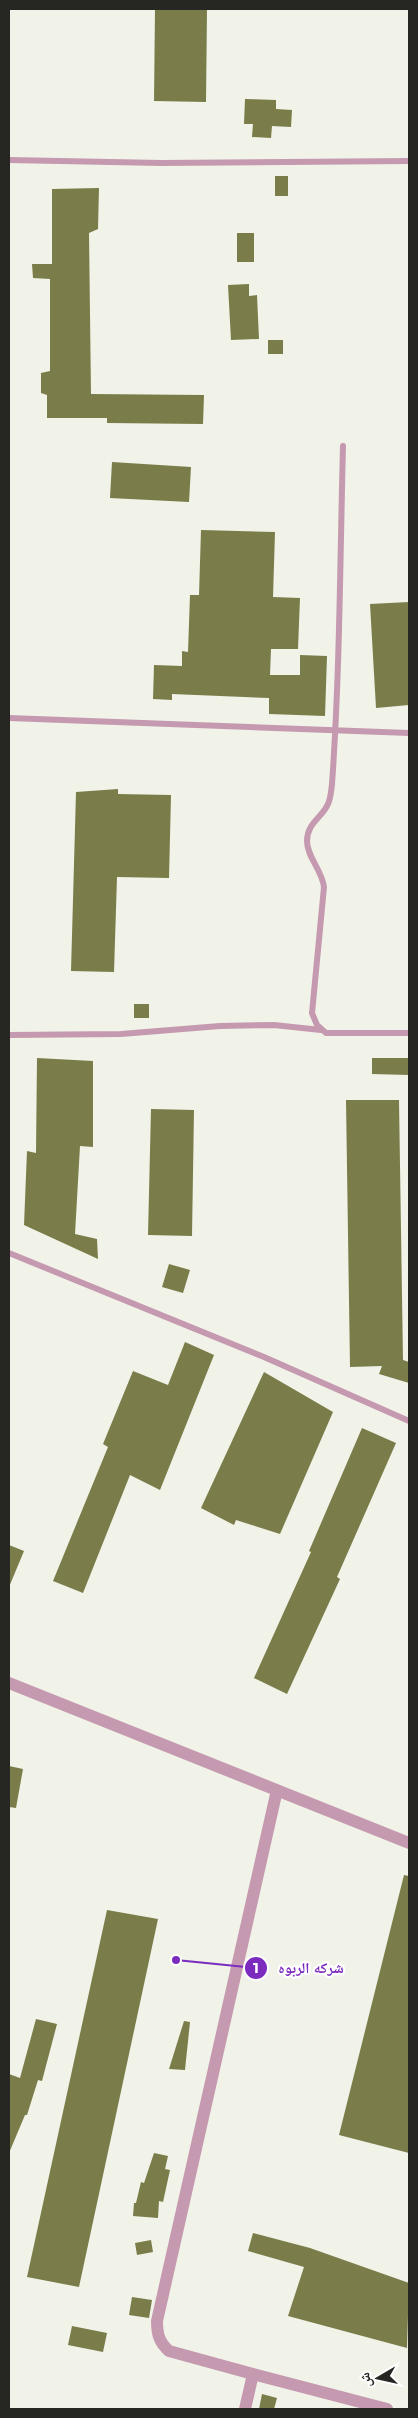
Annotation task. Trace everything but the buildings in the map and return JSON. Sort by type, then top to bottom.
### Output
[{"type":"street","points":[[9,1683],[409,1843]]},
{"type":"street","points":[[277,1790],[157,2321],[157,2335],[169,2351],[387,2409]]},
{"type":"street","points":[[245,2409],[253,2374]]},
{"type":"lane","points":[[9,160],[161,163],[409,161]]},
{"type":"lane","points":[[321,1030],[314,1020],[312,1013],[324,887],[307,843],[312,823],[328,805],[330,799],[336,730],[343,446]]},
{"type":"lane","points":[[9,718],[409,733]]},
{"type":"lane","points":[[9,1034],[121,1034],[229,1025],[274,1025],[339,1034],[409,1033]]},
{"type":"lane","points":[[9,1253],[264,1357],[409,1421]]},
{"type":"place","name":"شركه الربوه","points":[[176,1960]]}]
